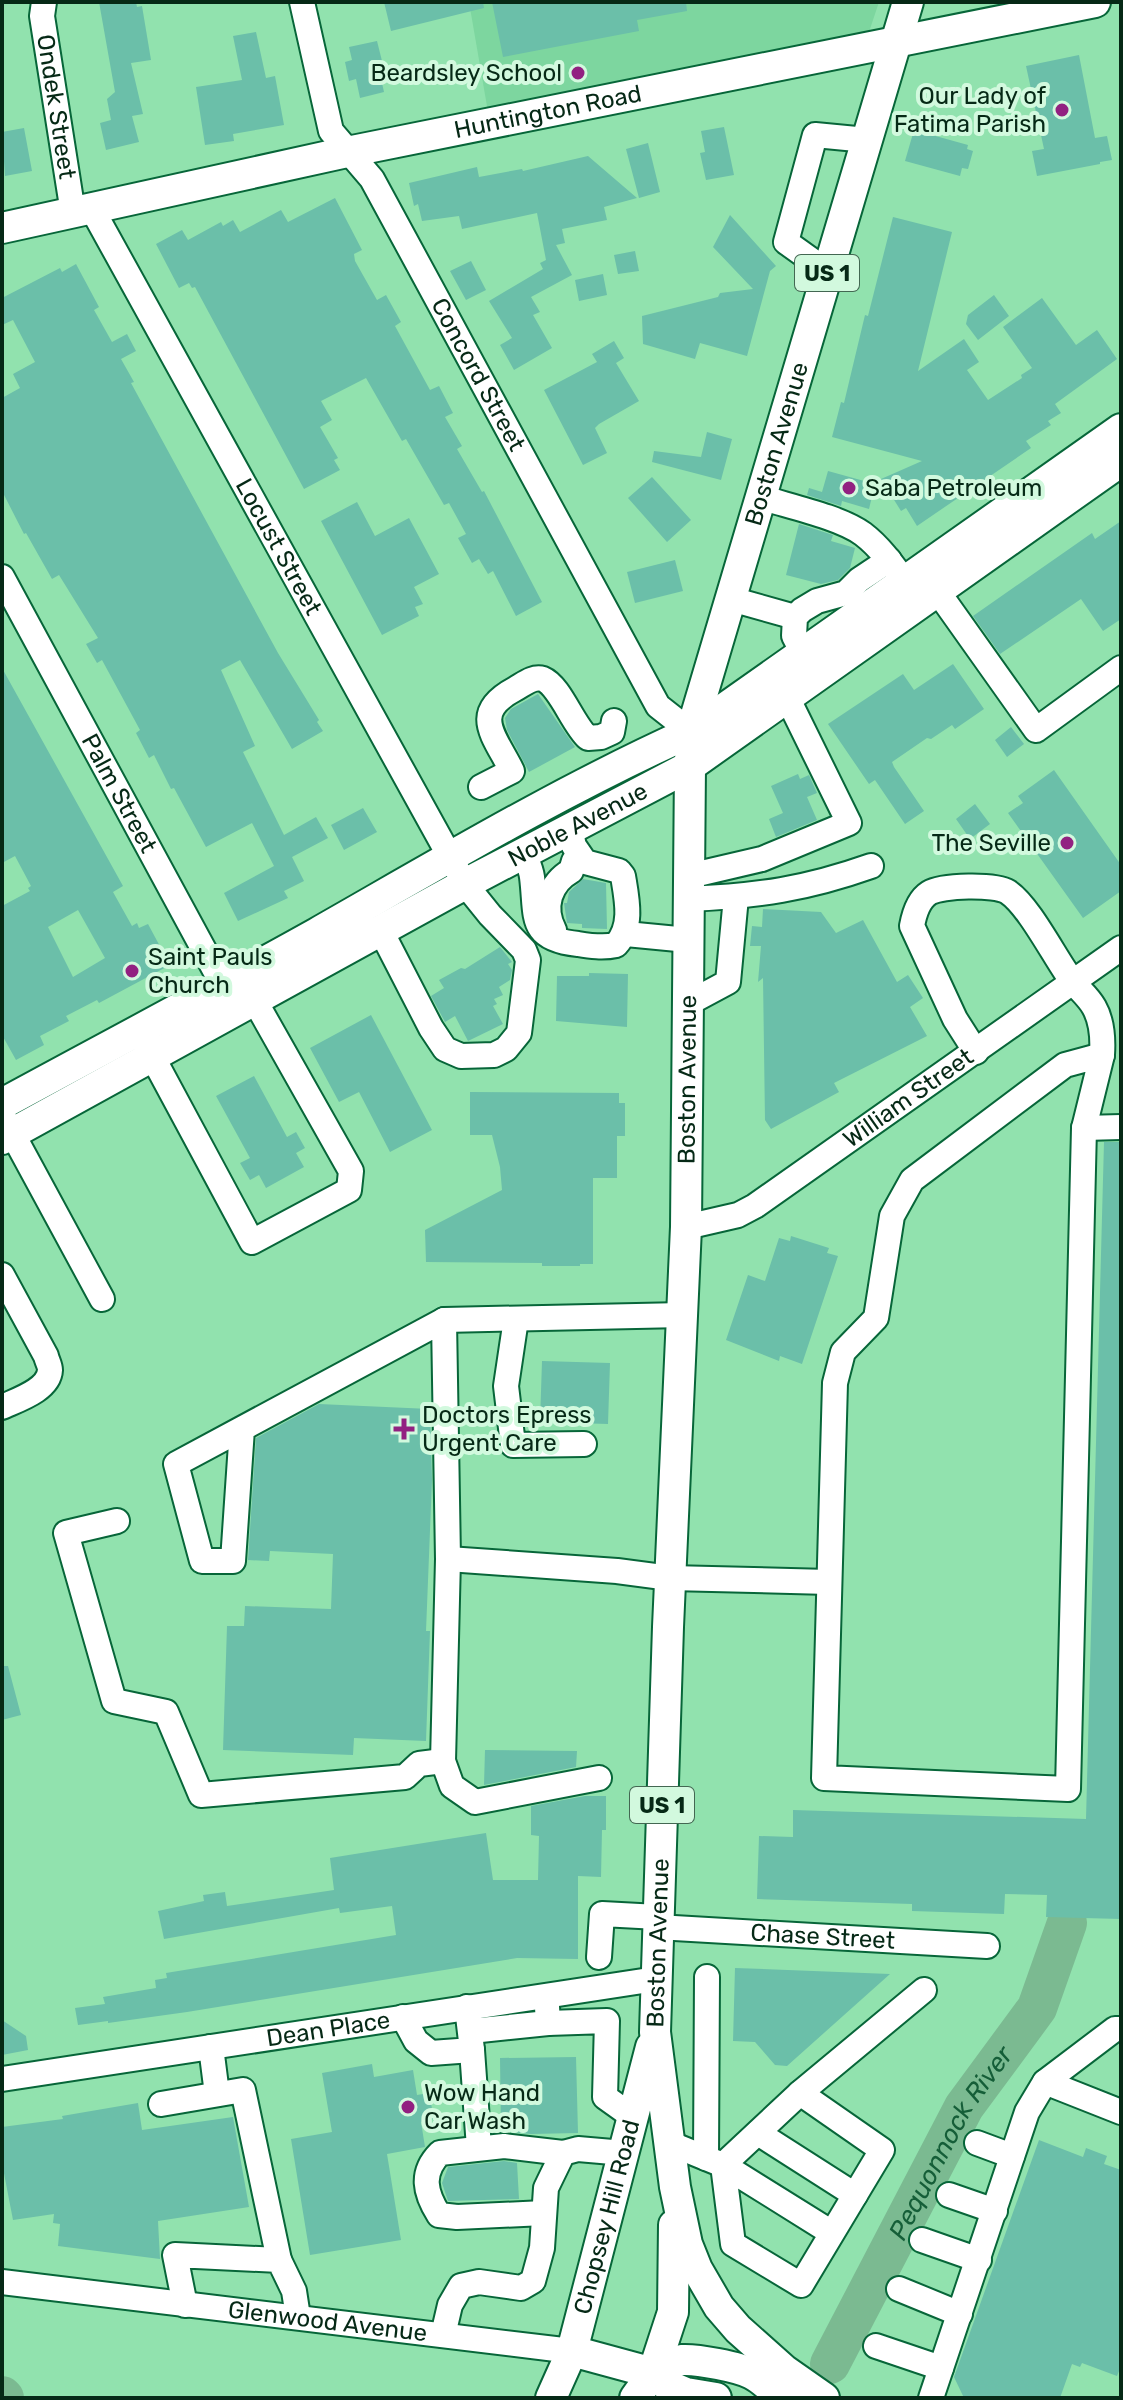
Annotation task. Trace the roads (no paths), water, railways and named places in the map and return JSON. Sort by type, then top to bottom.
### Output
[{"type":"main road","name":"Boston Avenue","points":[[675,2187],[655,2032],[670,1578],[686,1227],[691,732],[908,2]]},
{"type":"main road","name":"Huntington Road","points":[[2,228],[347,152],[1095,2]]},
{"type":"main road","name":"Noble Avenue","points":[[238,999],[451,857],[636,757],[691,732],[803,653],[897,571],[1121,429]]},
{"type":"main road","name":"Noble Avenue","points":[[2,1104],[146,1044],[381,931],[524,853],[574,849],[1121,461]]},
{"type":"main road","name":"Noble Avenue","points":[[5,1129],[146,1044]]},
{"type":"main road","name":"Chopsey Hill Road","points":[[551,2398],[572,2351],[655,2032]]},
{"type":"main road","points":[[635,2398],[653,2373],[673,2312],[675,2187]]},
{"type":"main road","name":"US 1","points":[[675,2187],[687,2244],[697,2269],[719,2307],[738,2329],[784,2370],[824,2398]]},
{"type":"main road","name":"Glenwood Avenue","points":[[572,2351],[653,2373],[676,2389],[716,2398]]},
{"type":"main road","points":[[653,2373],[670,2364],[690,2360],[746,2371],[763,2381],[777,2397]]},
{"type":"street","name":"Ondek Street","points":[[44,2],[42,16],[82,211]]},
{"type":"street","name":"Concord Street","points":[[302,2],[331,131],[372,179],[653,698],[658,706],[691,732]]},
{"type":"street","points":[[828,272],[786,242],[815,135],[867,140]]},
{"type":"street","name":"Locust Street","points":[[82,211],[465,884],[524,950],[528,960],[528,976],[519,1033],[506,1049],[494,1055],[461,1056],[445,1049],[381,931]]},
{"type":"street","points":[[760,497],[846,525],[861,533],[897,571]]},
{"type":"street","points":[[803,653],[794,636],[795,617],[802,610],[817,601],[846,593],[859,580],[897,571]]},
{"type":"street","name":"Palm Street","points":[[2,577],[238,999],[351,1171],[349,1190],[252,1242],[146,1044]]},
{"type":"street","points":[[938,592],[1036,730],[1121,668]]},
{"type":"street","points":[[731,599],[795,617]]},
{"type":"street","points":[[481,787],[512,771],[488,722],[490,709],[498,698],[534,678],[546,680],[555,689],[579,730],[588,738],[612,732],[614,721]]},
{"type":"street","points":[[689,887],[849,823],[788,699]]},
{"type":"street","points":[[532,884],[574,849]]},
{"type":"street","points":[[574,849],[571,871],[560,877],[549,896],[551,926],[555,932],[600,934],[621,939]]},
{"type":"street","points":[[574,849],[590,866],[612,869],[623,876],[627,914],[621,939]]},
{"type":"street","points":[[524,853],[532,884],[533,911],[539,928],[547,937],[569,944],[621,939],[688,940]]},
{"type":"street","points":[[689,887],[736,897],[777,893],[824,883],[871,866]]},
{"type":"street","points":[[976,1052],[955,1019],[912,926],[914,912],[929,893],[954,887],[1007,891],[1029,916],[1073,982],[1094,1007],[1103,1038],[1102,1055],[1084,1128],[1068,1789],[824,1778],[835,1383],[843,1352],[876,1318],[892,1216],[912,1180],[1065,1065],[1102,1055]]},
{"type":"street","points":[[687,1004],[728,982],[736,897]]},
{"type":"street","name":"William Street","points":[[686,1227],[738,1215],[755,1206],[1121,948]]},
{"type":"street","points":[[1084,1128],[1121,1127]]},
{"type":"street","points":[[5,1129],[102,1299]]},
{"type":"street","points":[[2,1275],[46,1356],[50,1370],[46,1380],[33,1392],[2,1407]]},
{"type":"street","points":[[242,1429],[233,1561],[202,1561],[176,1464],[444,1320],[683,1315]]},
{"type":"street","points":[[516,1319],[506,1386],[513,1445],[584,1444]]},
{"type":"street","points":[[444,1320],[448,1559],[443,1761],[452,1786],[475,1802],[599,1778]]},
{"type":"street","points":[[117,1521],[66,1533],[114,1701],[166,1712],[201,1795],[405,1777],[419,1764],[443,1761]]},
{"type":"street","points":[[448,1559],[617,1571],[670,1578],[829,1582]]},
{"type":"street","name":"Chase Street","points":[[599,1957],[602,1914],[658,1922],[987,1946]]},
{"type":"street","points":[[707,1977],[715,2162],[733,2244],[801,2285],[882,2150],[800,2093]]},
{"type":"street","name":"Dean Place","points":[[2,2079],[656,1979]]},
{"type":"street","points":[[715,2162],[758,2133],[800,2093],[924,1990]]},
{"type":"street","points":[[547,1995],[548,2023]]},
{"type":"street","points":[[467,2007],[479,2148]]},
{"type":"street","points":[[403,2017],[416,2041],[431,2053],[471,2040],[548,2023],[607,2021],[605,2097],[633,2117]]},
{"type":"street","points":[[931,2398],[1027,2112],[1045,2082],[1115,2029],[1121,2029]]},
{"type":"street","points":[[1099,2041],[1121,2052]]},
{"type":"street","points":[[211,2047],[217,2094]]},
{"type":"street","points":[[1045,2082],[1121,2112]]},
{"type":"street","points":[[161,2104],[243,2090],[279,2260],[294,2291],[298,2317]]},
{"type":"street","points":[[758,2133],[855,2195]]},
{"type":"street","points":[[669,2143],[715,2162],[832,2233]]},
{"type":"street","points":[[977,2143],[1012,2156]]},
{"type":"street","points":[[544,2213],[439,2215],[426,2190],[427,2172],[440,2153],[479,2148],[504,2146],[563,2153],[578,2149],[624,2153]]},
{"type":"street","points":[[443,2335],[450,2305],[461,2286],[479,2282],[521,2288],[533,2281],[542,2248],[546,2188],[563,2153]]},
{"type":"street","points":[[949,2195],[995,2211]]},
{"type":"street","points":[[922,2240],[979,2260]]},
{"type":"street","points":[[185,2305],[175,2255],[279,2260]]},
{"type":"street","name":"Glenwood Avenue","points":[[2,2282],[572,2351]]},
{"type":"street","points":[[899,2289],[960,2314]]},
{"type":"street","points":[[876,2346],[941,2368]]},
{"type":"waterway","name":"Pequonnock River","points":[[830,2364],[964,2107],[1037,2008],[1067,1923]]},
{"type":"place","name":"Beardsley School","points":[[578,73]]},
{"type":"place","name":"Our Lady of Fatima Parish","points":[[1062,110]]},
{"type":"place","name":"Saba Petroleum","points":[[849,488]]},
{"type":"place","name":"The Seville","points":[[1067,843]]},
{"type":"place","name":"Saint Pauls Church","points":[[132,971]]},
{"type":"place","name":"Doctors Epress Urgent Care","points":[[404,1429]]},
{"type":"place","name":"Wow Hand Car Wash","points":[[408,2107]]}]
